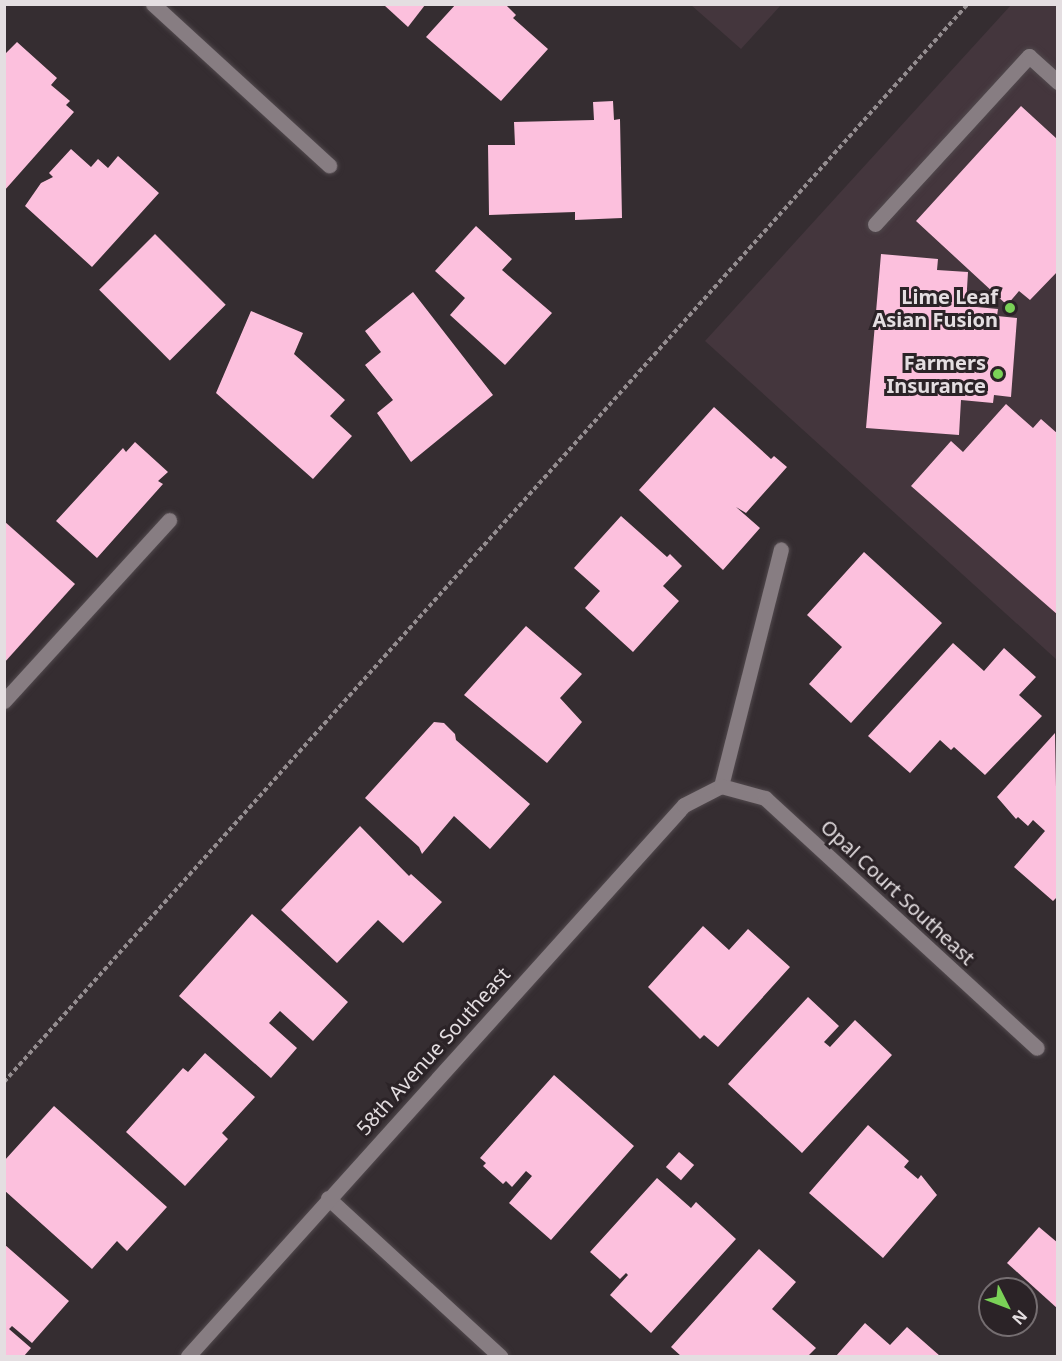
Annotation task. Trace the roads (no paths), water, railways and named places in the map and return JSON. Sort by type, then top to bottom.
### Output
[{"type":"street","points":[[153,4],[328,165]]},
{"type":"street","points":[[875,224],[1029,56],[1058,82]]},
{"type":"street","points":[[4,701],[169,520]]},
{"type":"street","points":[[721,786],[781,549]]},
{"type":"street","name":"Opal Court Southeast","points":[[721,786],[765,798],[1037,1048]]},
{"type":"street","name":"58th Avenue Southeast","points":[[188,1356],[684,805],[721,786]]},
{"type":"street","points":[[328,1198],[500,1356]]},
{"type":"place","name":"Lime Leaf Asian Fusion","points":[[1010,308]]},
{"type":"place","name":"Farmers Insurance","points":[[998,374]]}]
